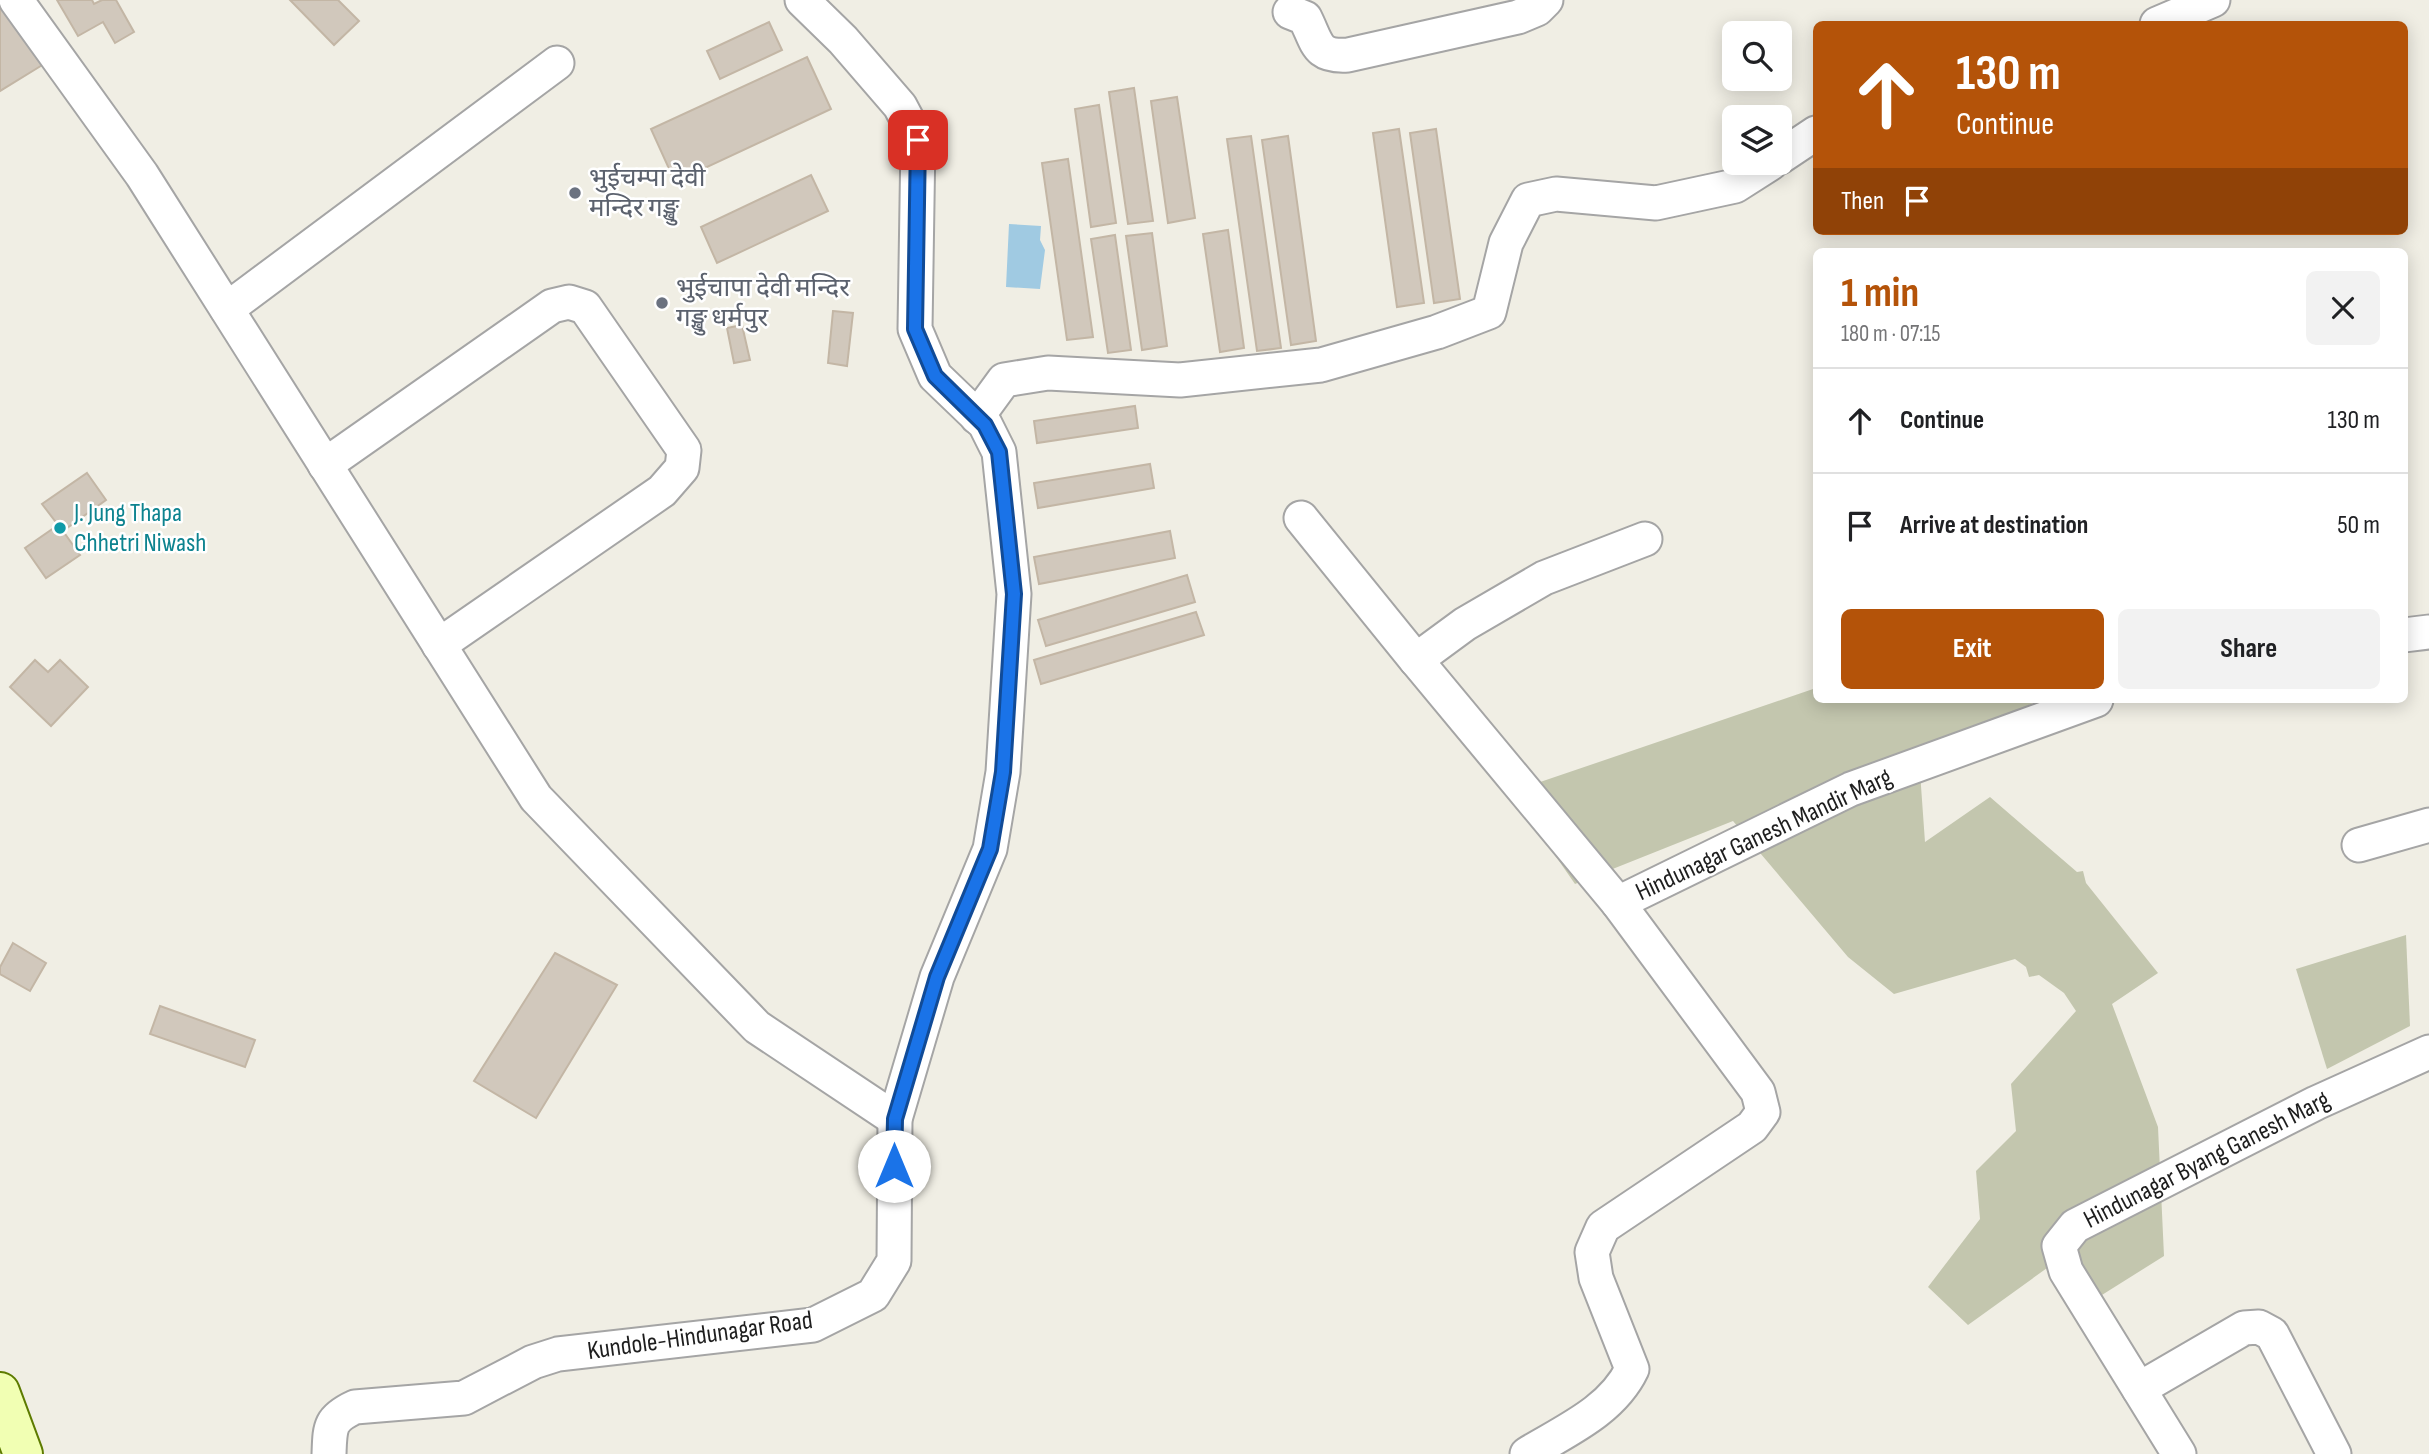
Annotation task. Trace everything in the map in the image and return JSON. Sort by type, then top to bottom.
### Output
[{"type":"main road","points":[[0,1392],[23,1454]]},
{"type":"street","points":[[16,0],[142,175],[536,798],[757,1027],[895,1119]]},
{"type":"street","name":"Kundole-Hindunagar Road","points":[[329,1454],[330,1426],[339,1415],[355,1407],[464,1398],[533,1362],[558,1354],[813,1325],[873,1295],[894,1261],[895,1119],[937,977],[990,849],[1003,772],[1014,594],[999,452],[985,425],[935,376],[915,329],[918,140],[900,106],[843,40],[802,0]]},
{"type":"street","points":[[1290,12],[1305,18],[1322,52],[1329,56],[1348,55],[1518,17],[1537,9],[1546,0]]},
{"type":"street","points":[[2164,21],[2213,0]]},
{"type":"street","points":[[227,309],[557,63]]},
{"type":"street","points":[[1792,149],[1813,135]]},
{"type":"street","points":[[977,417],[1004,380],[1048,373],[1180,380],[1321,365],[1437,332],[1489,313],[1506,243],[1528,200],[1556,194],[1656,203],[1735,186],[1752,175]]},
{"type":"street","points":[[325,465],[552,306],[569,302],[585,307],[684,450],[681,468],[662,491],[439,645]]},
{"type":"street","points":[[1301,518],[1618,903]]},
{"type":"street","points":[[1416,660],[1465,624],[1544,578],[1645,539]]},
{"type":"street","points":[[2408,635],[2429,632]]},
{"type":"street","name":"Hindunagar Ganesh Mandir Marg","points":[[1527,1454],[1597,1411],[1623,1388],[1632,1369],[1596,1278],[1592,1252],[1603,1227],[1752,1127],[1763,1112],[1758,1091],[1618,903],[1851,789],[2088,703]]},
{"type":"street","points":[[2359,845],[2429,825]]},
{"type":"street","name":"Hindunagar Byang Ganesh Marg","points":[[2176,1453],[2066,1271],[2059,1246],[2075,1226],[2316,1103],[2429,1052]]},
{"type":"street","points":[[2139,1389],[2244,1328],[2259,1327],[2272,1334],[2334,1454]]},
{"type":"shaded area","points":[[1813,689],[1813,703],[2033,703],[1919,758],[1925,842],[1990,797],[2077,872],[2083,871],[2086,883],[2158,973],[2112,1004],[2158,1127],[2164,1256],[2078,1310],[2047,1268],[1968,1325],[1928,1287],[1980,1219],[1976,1171],[2016,1131],[2011,1084],[2076,1011],[2064,993],[2039,975],[2029,977],[2026,967],[2015,959],[1894,994],[1848,957],[1733,821],[1575,884],[1511,792]]},
{"type":"shaded area","points":[[2406,935],[2410,1026],[2327,1069],[2296,969]]},
{"type":"water","points":[[1009,224],[1041,226],[1040,240],[1045,250],[1040,289],[1006,287]]},
{"type":"building","points":[[57,0],[92,0],[94,4],[102,0],[116,0],[134,32],[115,43],[103,22],[78,36]]},
{"type":"building","points":[[290,0],[338,0],[359,21],[334,45]]},
{"type":"building","points":[[11,2],[44,64],[0,91],[0,9]]},
{"type":"building","points":[[769,22],[782,50],[720,79],[707,51]]},
{"type":"building","points":[[807,57],[831,109],[675,182],[651,129]]},
{"type":"building","points":[[1134,88],[1153,221],[1128,224],[1109,92]]},
{"type":"building","points":[[1177,97],[1195,218],[1168,223],[1151,101]]},
{"type":"building","points":[[1099,105],[1116,223],[1091,227],[1075,109]]},
{"type":"building","points":[[1399,129],[1424,303],[1397,307],[1373,133]]},
{"type":"building","points":[[1436,129],[1460,299],[1434,303],[1410,133]]},
{"type":"building","points":[[1251,136],[1281,348],[1257,351],[1227,139]]},
{"type":"building","points":[[1288,136],[1316,341],[1291,345],[1262,140]]},
{"type":"building","points":[[1068,159],[1093,337],[1067,340],[1042,163]]},
{"type":"building","points":[[811,175],[828,211],[717,263],[701,227]]},
{"type":"building","points":[[1228,230],[1244,348],[1220,352],[1203,234]]},
{"type":"building","points":[[1152,233],[1167,346],[1142,350],[1126,236]]},
{"type":"building","points":[[1115,235],[1131,350],[1108,353],[1091,239]]},
{"type":"building","points":[[833,311],[853,313],[847,366],[828,363]]},
{"type":"building","points":[[742,325],[750,360],[734,363],[727,328]]},
{"type":"building","points":[[1135,406],[1138,428],[1037,443],[1034,421]]},
{"type":"building","points":[[1150,464],[1154,488],[1038,508],[1034,483]]},
{"type":"building","name":"J. Jung Thapa Chhetri Niwash","points":[[87,473],[106,500],[63,531],[80,555],[46,578],[25,548],[58,525],[42,504]]},
{"type":"building","points":[[1170,531],[1175,558],[1039,584],[1034,557]]},
{"type":"building","points":[[1187,575],[1195,602],[1046,646],[1038,620]]},
{"type":"building","points":[[1196,612],[1204,635],[1041,684],[1034,660]]},
{"type":"building","points":[[35,660],[48,672],[60,660],[88,687],[51,726],[10,687]]},
{"type":"building","points":[[13,943],[46,963],[30,991],[0,974],[0,967]]},
{"type":"building","points":[[555,953],[617,985],[536,1118],[474,1081]]},
{"type":"building","points":[[160,1006],[255,1040],[245,1067],[150,1034]]},
{"type":"place","name":"भुईचम्पा देवी मन्दिर गङ्खु","points":[[575,193]]},
{"type":"place","name":"भुईचापा देवी मन्दिर गङ्खु धर्मपुर","points":[[662,303]]},
{"type":"place","name":"J. Jung Thapa Chhetri Niwash","points":[[60,528]]},
{"type":"route","points":[[894,1166],[895,1119],[937,977],[990,849],[1003,772],[1014,594],[999,452],[985,425],[935,376],[915,329],[918,140]]}]
